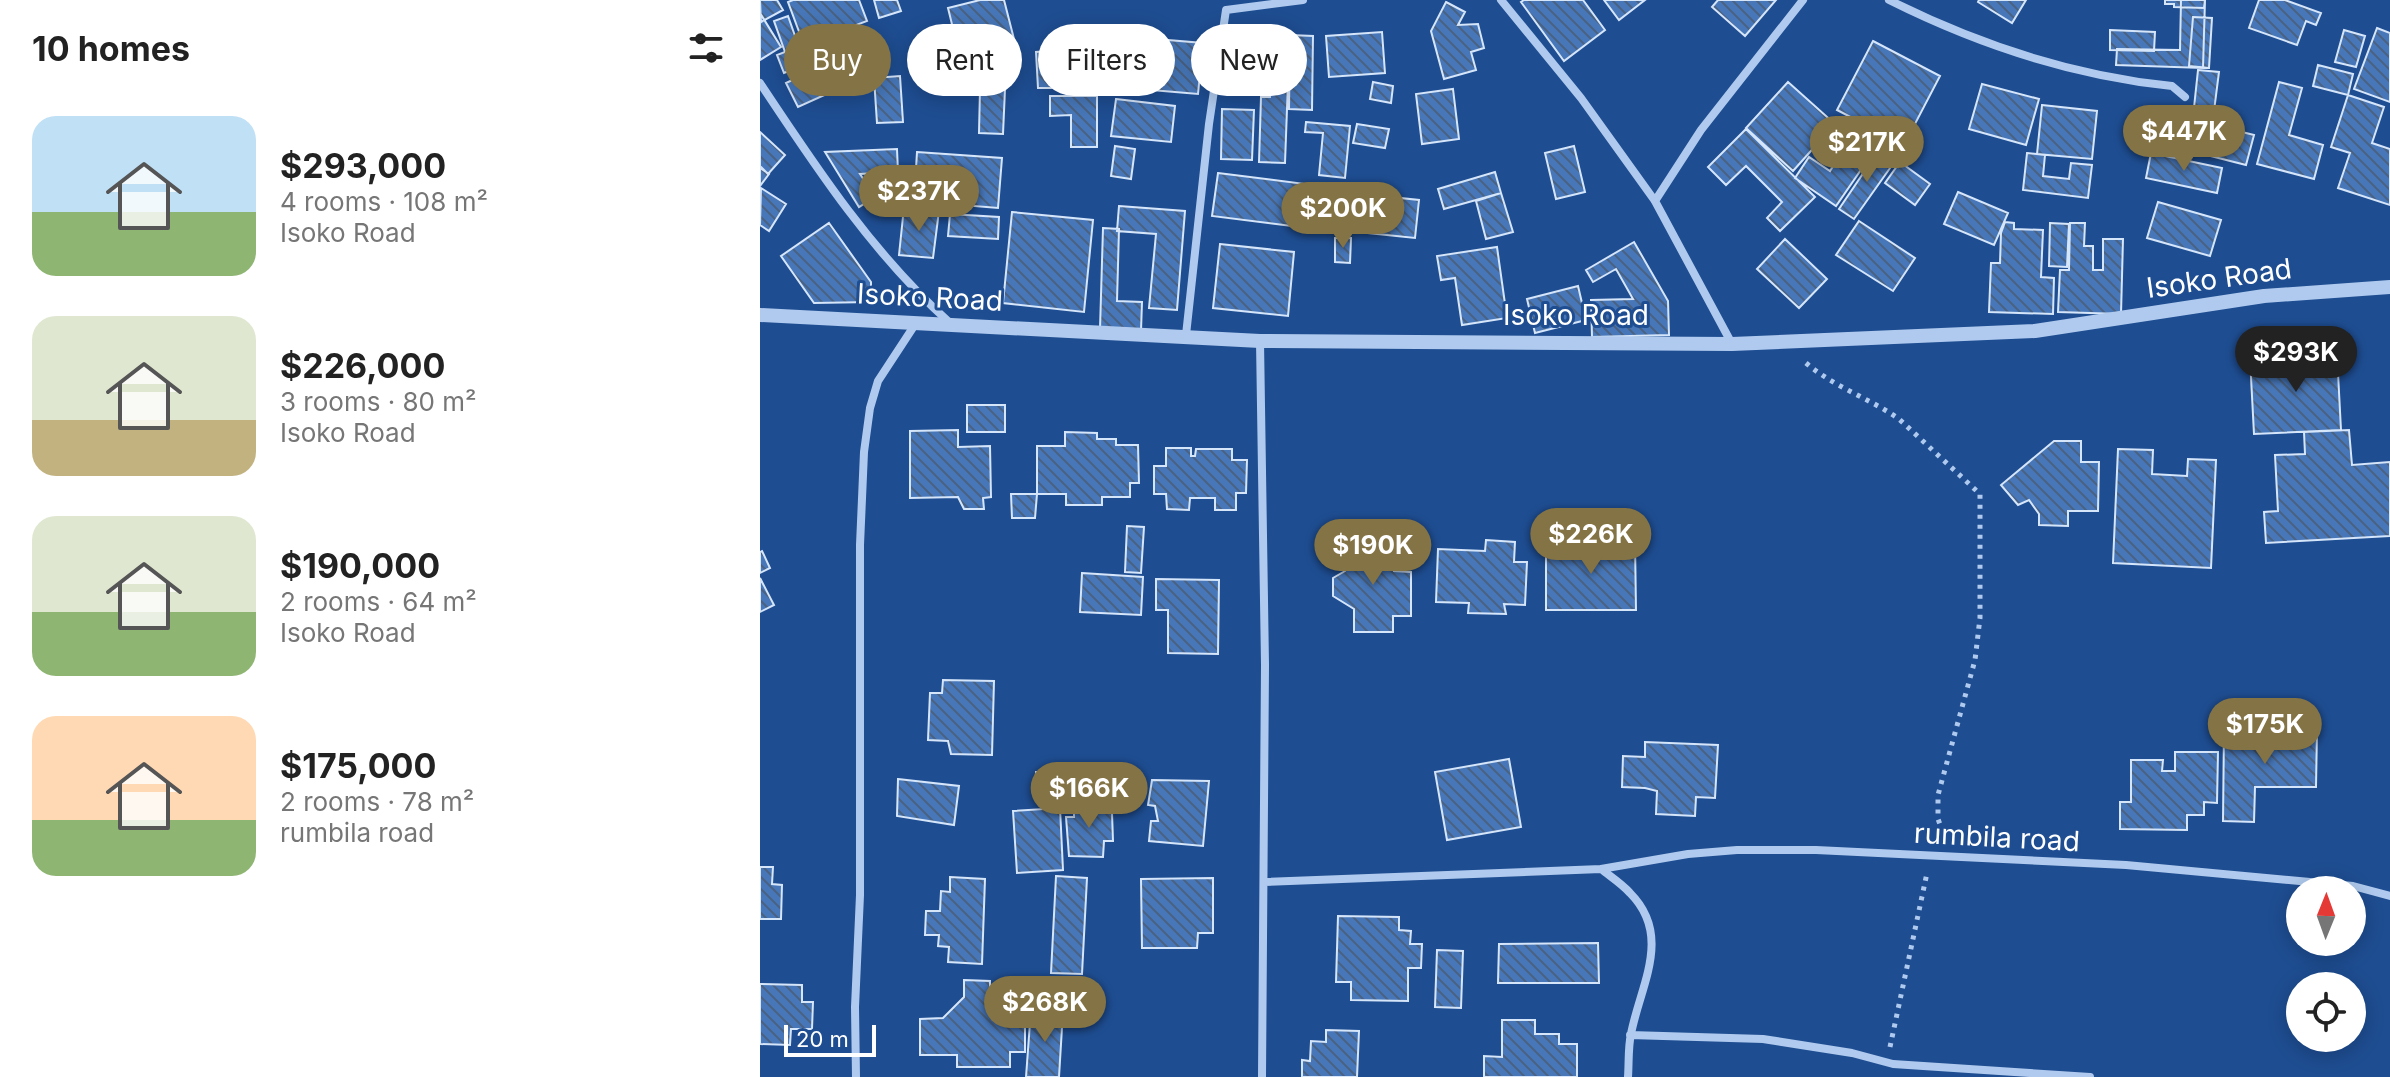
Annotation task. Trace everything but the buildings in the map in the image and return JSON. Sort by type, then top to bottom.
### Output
[{"type":"street","points":[[1186,335],[1209,124],[1226,10],[1303,0]]},
{"type":"street","points":[[1501,0],[1581,98],[1655,201],[1732,344]]},
{"type":"street","points":[[1655,201],[1701,130],[1803,0]]},
{"type":"street","points":[[1889,0],[1933,22],[2050,64],[2172,86],[2185,97]]},
{"type":"street","points":[[760,83],[840,202],[916,292],[951,323]]},
{"type":"street","name":"Isoko Road","points":[[760,315],[1260,341],[1732,344],[2035,331],[2264,296],[2390,287]]},
{"type":"street","points":[[856,1077],[855,1007],[860,895],[860,545],[864,452],[870,408],[878,381],[916,322]]},
{"type":"street","points":[[1260,341],[1265,665],[1262,1077]]},
{"type":"street","name":"rumbila road","points":[[1265,882],[1601,869],[1643,860],[1737,850],[1816,850],[2126,865],[2353,886],[2390,896]]},
{"type":"street","points":[[1601,869],[1632,894],[1645,916],[1652,937],[1649,973],[1630,1035],[1628,1077]]},
{"type":"street","points":[[1630,1035],[1763,1039],[1852,1053],[1886,1062],[2090,1077]]},
{"type":"path","points":[[1781,341],[1817,372],[1899,419],[1980,494],[1980,618],[1977,644],[1938,805],[1938,819],[1947,840],[1969,858]]},
{"type":"path","points":[[1886,1062],[1931,856]]}]
